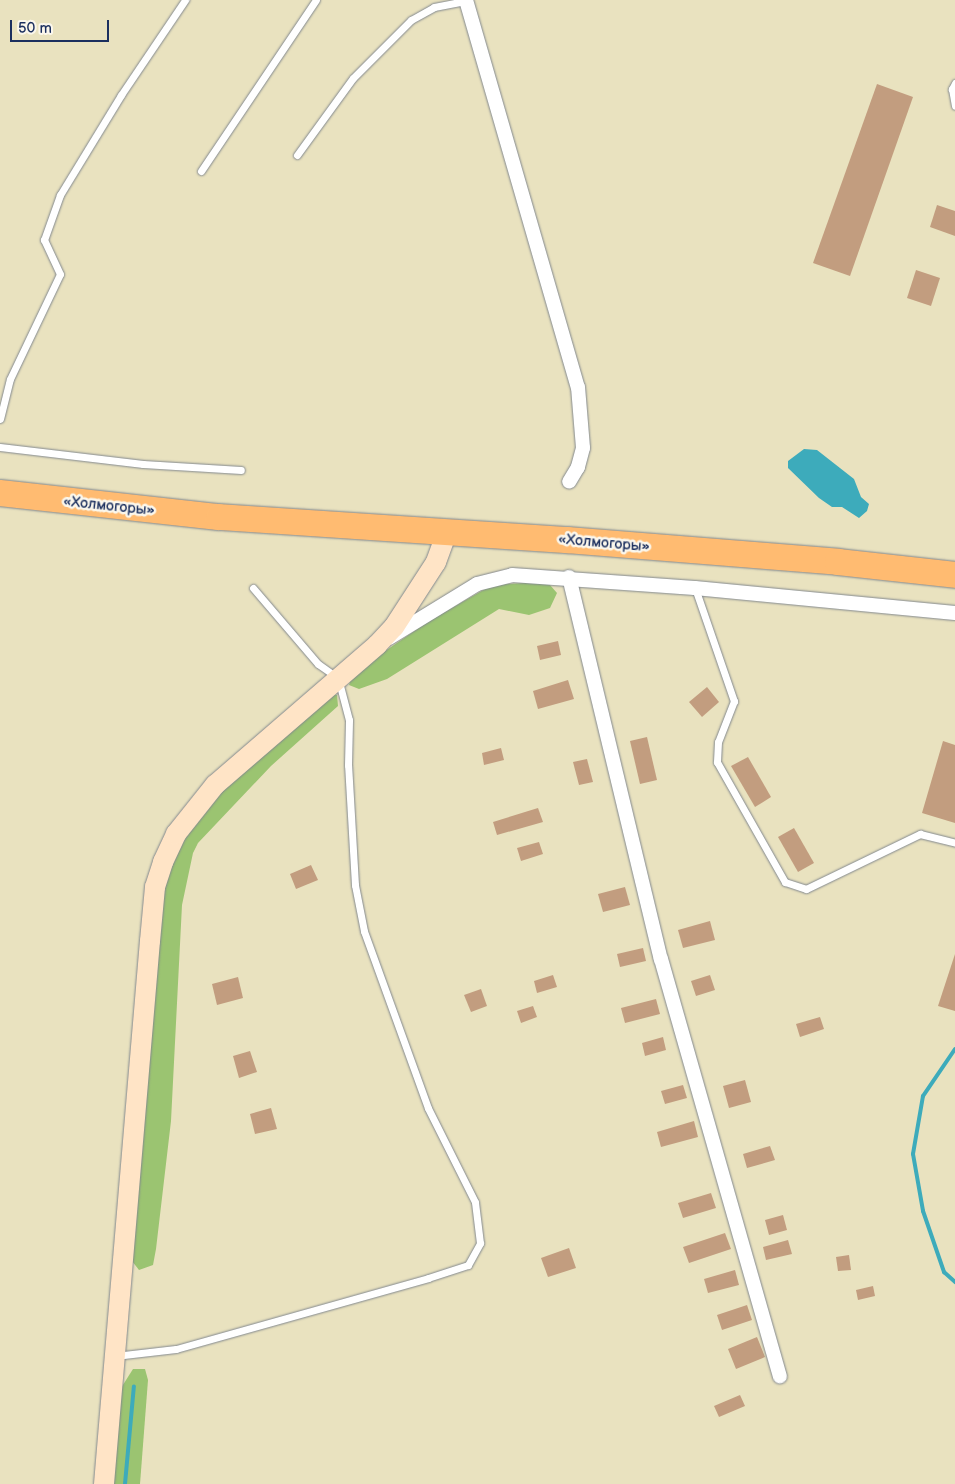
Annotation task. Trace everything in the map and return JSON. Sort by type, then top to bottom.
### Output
[{"type":"highway","name":"«Холмогоры»","points":[[0,493],[219,517],[447,531],[838,562],[955,575]]},
{"type":"street","points":[[466,0],[578,387],[584,448],[578,467],[569,482]]},
{"type":"street","points":[[377,645],[414,601],[436,562],[447,531]]},
{"type":"street","points":[[104,1484],[155,887],[163,862],[176,834],[215,785],[377,645],[468,589],[492,578],[532,575],[569,577],[955,613]]},
{"type":"street","points":[[569,577],[661,959],[780,1376]]},
{"type":"street","points":[[414,601],[429,613]]},
{"type":"lane","points":[[0,419],[10,379],[60,274],[44,240],[60,195],[116,102],[184,0]]},
{"type":"lane","points":[[201,171],[316,0]]},
{"type":"lane","points":[[297,155],[353,78],[412,20],[434,7],[466,0]]},
{"type":"lane","points":[[955,83],[952,89],[955,106]]},
{"type":"lane","points":[[0,447],[124,463],[241,470]]},
{"type":"lane","points":[[115,1356],[176,1349],[428,1278],[468,1265],[480,1243],[475,1202],[428,1108],[364,931],[356,885],[348,764],[349,720],[338,678],[318,664],[253,588]]},
{"type":"lane","points":[[695,588],[734,701],[718,742],[717,762],[785,882],[806,889],[920,834],[955,843]]},
{"type":"green space","points":[[539,582],[550,585],[557,593],[550,608],[529,615],[499,609],[387,679],[359,689],[349,685],[353,673],[429,621],[492,585]]},
{"type":"green space","points":[[327,694],[337,695],[338,706],[271,766],[198,843],[193,853],[182,905],[171,1121],[156,1249],[153,1265],[139,1270],[132,1261],[158,913],[168,863],[198,817],[259,754]]},
{"type":"green space","points":[[133,1369],[145,1369],[148,1380],[140,1484],[113,1484],[121,1388]]},
{"type":"water","points":[[804,449],[817,450],[854,479],[861,497],[869,504],[867,511],[859,518],[842,507],[832,507],[819,498],[788,468],[788,461]]},
{"type":"building","points":[[877,84],[913,97],[850,276],[813,263]]},
{"type":"building","points":[[937,205],[955,211],[955,236],[930,227]]},
{"type":"building","points":[[916,270],[940,278],[931,306],[907,298]]},
{"type":"building","points":[[558,641],[561,655],[540,660],[537,646]]},
{"type":"building","points":[[568,680],[574,699],[538,709],[533,691]]},
{"type":"building","points":[[707,687],[719,702],[702,717],[689,702]]},
{"type":"building","points":[[647,737],[657,780],[640,784],[630,741]]},
{"type":"building","points":[[943,741],[955,745],[955,823],[922,813]]},
{"type":"building","points":[[501,748],[504,760],[484,765],[482,753]]},
{"type":"building","points":[[748,757],[771,797],[755,807],[731,766]]},
{"type":"building","points":[[587,759],[593,782],[579,785],[573,762]]},
{"type":"building","points":[[538,808],[543,822],[497,835],[493,822]]},
{"type":"building","points":[[794,828],[814,863],[798,872],[778,837]]},
{"type":"building","points":[[539,842],[543,854],[521,861],[517,848]]},
{"type":"building","points":[[311,865],[318,880],[296,889],[290,874]]},
{"type":"building","points":[[625,887],[630,905],[603,912],[598,894]]},
{"type":"building","points":[[710,921],[715,940],[683,948],[678,930]]},
{"type":"building","points":[[643,948],[646,961],[620,967],[617,954]]},
{"type":"building","points":[[955,954],[955,1011],[938,1006]]},
{"type":"building","points":[[553,975],[557,987],[537,993],[534,981]]},
{"type":"building","points":[[710,975],[715,990],[696,996],[691,981]]},
{"type":"building","points":[[238,977],[243,998],[217,1005],[212,984]]},
{"type":"building","points":[[481,989],[487,1006],[471,1012],[464,995]]},
{"type":"building","points":[[656,999],[660,1014],[625,1023],[621,1008]]},
{"type":"building","points":[[533,1006],[537,1017],[521,1023],[517,1011]]},
{"type":"building","points":[[820,1017],[824,1029],[800,1037],[796,1024]]},
{"type":"building","points":[[663,1037],[666,1050],[645,1056],[642,1043]]},
{"type":"building","points":[[250,1051],[257,1072],[239,1078],[233,1056]]},
{"type":"building","points":[[745,1080],[751,1102],[729,1108],[723,1086]]},
{"type":"building","points":[[683,1085],[687,1098],[665,1104],[661,1091]]},
{"type":"building","points":[[271,1108],[277,1129],[255,1134],[250,1114]]},
{"type":"building","points":[[694,1121],[698,1137],[661,1147],[657,1132]]},
{"type":"building","points":[[770,1146],[775,1160],[747,1168],[743,1154]]},
{"type":"building","points":[[711,1193],[716,1208],[683,1218],[678,1203]]},
{"type":"building","points":[[783,1215],[787,1230],[769,1235],[765,1220]]},
{"type":"building","points":[[725,1233],[731,1249],[689,1263],[683,1247]]},
{"type":"building","points":[[788,1240],[792,1254],[766,1260],[763,1247]]},
{"type":"building","points":[[569,1248],[576,1268],[548,1277],[541,1258]]},
{"type":"building","points":[[849,1255],[851,1270],[838,1271],[836,1257]]},
{"type":"building","points":[[735,1270],[739,1285],[708,1293],[704,1279]]},
{"type":"building","points":[[873,1286],[875,1296],[858,1300],[856,1290]]},
{"type":"building","points":[[747,1305],[752,1320],[722,1330],[717,1315]]},
{"type":"building","points":[[757,1337],[765,1357],[736,1369],[728,1349]]},
{"type":"building","points":[[740,1395],[745,1406],[719,1417],[714,1406]]},
{"type":"waterway","points":[[955,1049],[923,1096],[913,1154],[923,1211],[944,1272],[955,1282]]},
{"type":"waterway","points":[[125,1484],[134,1386]]}]
